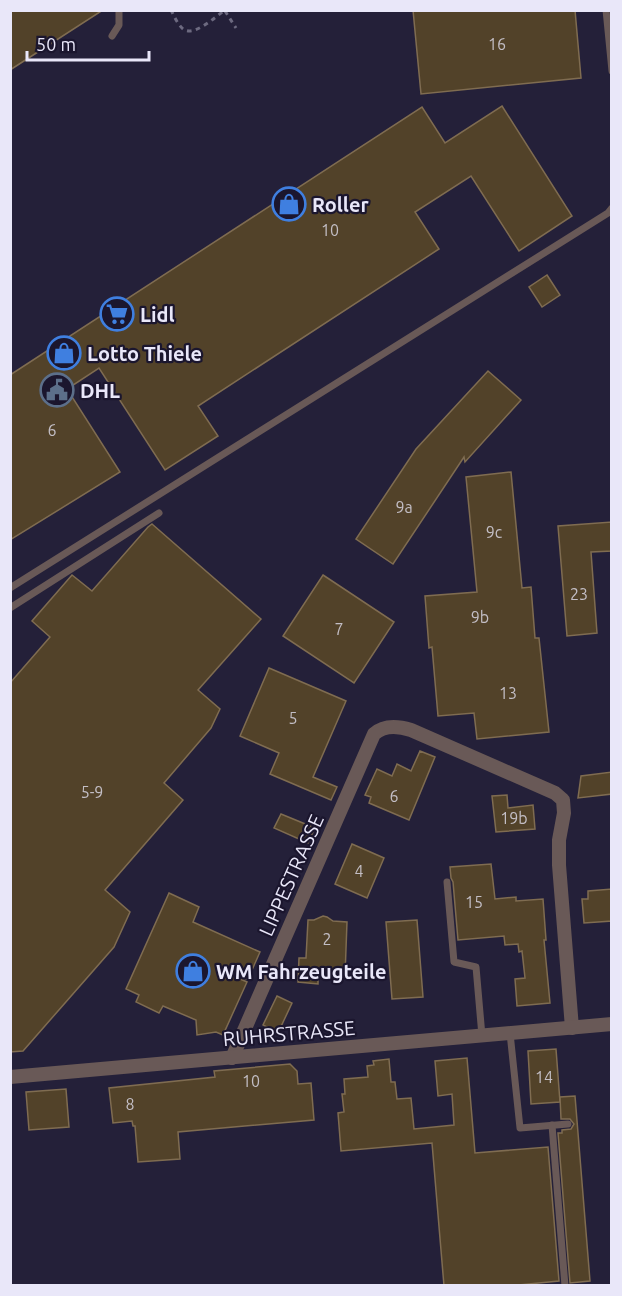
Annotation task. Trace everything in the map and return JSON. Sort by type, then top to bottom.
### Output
[{"type":"street","name":"LIPPESTRASSE","points":[[232,1058],[374,734],[380,729],[400,727],[555,793],[564,800],[559,840],[559,865],[572,1028]]},
{"type":"street","name":"RUHRSTRASSE","points":[[10,1077],[612,1024]]},
{"type":"lane","points":[[112,36],[119,25],[119,10]]},
{"type":"lane","points":[[606,10],[612,71]]},
{"type":"lane","points":[[10,588],[610,213]]},
{"type":"lane","points":[[10,608],[159,513]]},
{"type":"lane","points":[[447,882],[454,962],[476,967],[482,1036]]},
{"type":"lane","points":[[510,1033],[520,1128],[568,1124]]},
{"type":"lane","points":[[552,1125],[565,1286]]},
{"type":"path","points":[[171,10],[181,28],[187,32],[194,32],[225,10],[236,28]]},
{"type":"building","points":[[10,10],[103,10],[10,70]]},
{"type":"building","points":[[413,10],[575,10],[581,78],[421,94]]},
{"type":"building","points":[[502,106],[572,216],[519,251],[471,176],[415,212],[439,249],[198,406],[218,436],[165,470],[99,368],[67,389],[120,472],[10,540],[10,375],[422,107],[445,143]]},
{"type":"building","points":[[547,275],[560,295],[542,307],[529,287]]},
{"type":"building","points":[[488,371],[521,400],[465,462],[464,457],[393,564],[356,539],[416,449]]},
{"type":"building","points":[[511,472],[522,588],[531,587],[535,638],[539,638],[549,732],[477,739],[474,713],[438,716],[425,596],[477,592],[466,477]]},
{"type":"building","points":[[612,522],[612,551],[591,552],[597,633],[567,636],[558,526]]},
{"type":"building","points":[[152,524],[261,619],[198,690],[220,709],[211,728],[164,783],[183,800],[105,890],[130,912],[114,947],[23,1051],[10,1052],[10,683],[50,637],[32,621],[72,575],[92,591]]},
{"type":"building","points":[[323,575],[394,622],[354,683],[283,636]]},
{"type":"building","points":[[269,668],[346,701],[313,777],[337,787],[331,800],[270,774],[279,753],[240,736]]},
{"type":"building","points":[[420,751],[435,757],[409,820],[369,803],[371,797],[365,795],[377,769],[392,776],[397,764],[411,771]]},
{"type":"building","points":[[612,772],[612,794],[578,798],[581,776]]},
{"type":"building","points":[[507,795],[508,808],[533,805],[535,829],[496,832],[492,796]]},
{"type":"building","points":[[281,814],[315,828],[308,843],[274,828]]},
{"type":"building","points":[[352,844],[384,858],[367,898],[335,884]]},
{"type":"building","points":[[491,864],[495,899],[516,897],[516,901],[543,899],[550,1003],[517,1006],[515,979],[525,978],[522,951],[519,952],[518,944],[505,945],[504,936],[458,940],[450,867]]},
{"type":"building","points":[[612,889],[612,921],[584,923],[582,899],[588,899],[588,891]]},
{"type":"building","name":"WM Fahrzeugteile","points":[[169,893],[199,907],[193,922],[260,952],[248,979],[238,978],[247,982],[223,1035],[216,1032],[197,1035],[196,1020],[163,1006],[159,1013],[136,1002],[139,995],[126,989]]},
{"type":"building","points":[[323,916],[333,921],[347,922],[345,976],[318,975],[318,984],[298,982],[299,958],[306,958],[308,920]]},
{"type":"building","points":[[417,920],[423,997],[392,999],[386,922]]},
{"type":"building","points":[[277,996],[292,1003],[278,1033],[263,1025]]},
{"type":"building","points":[[556,1049],[560,1102],[531,1104],[528,1051]]},
{"type":"building","points":[[467,1058],[475,1153],[548,1147],[559,1281],[507,1286],[444,1286],[432,1143],[341,1151],[338,1113],[344,1112],[342,1094],[345,1094],[344,1079],[368,1077],[367,1066],[374,1065],[373,1061],[389,1059],[391,1082],[395,1082],[397,1099],[411,1098],[414,1129],[454,1125],[452,1094],[438,1096],[435,1061]]},
{"type":"building","points":[[290,1064],[297,1071],[298,1084],[311,1083],[314,1120],[178,1132],[180,1159],[138,1162],[135,1126],[132,1121],[113,1123],[109,1088],[215,1077],[214,1071]]},
{"type":"building","points":[[66,1089],[69,1127],[29,1130],[26,1092]]},
{"type":"building","points":[[575,1096],[590,1281],[570,1283],[558,1133],[571,1129],[574,1124],[570,1119],[561,1119],[560,1097]]},
{"type":"place","name":"Roller","points":[[289,204]]},
{"type":"place","name":"Lidl","points":[[117,314]]},
{"type":"place","name":"Lotto Thiele","points":[[64,353]]},
{"type":"place","name":"DHL","points":[[57,390]]},
{"type":"place","name":"WM Fahrzeugteile","points":[[193,971]]}]
